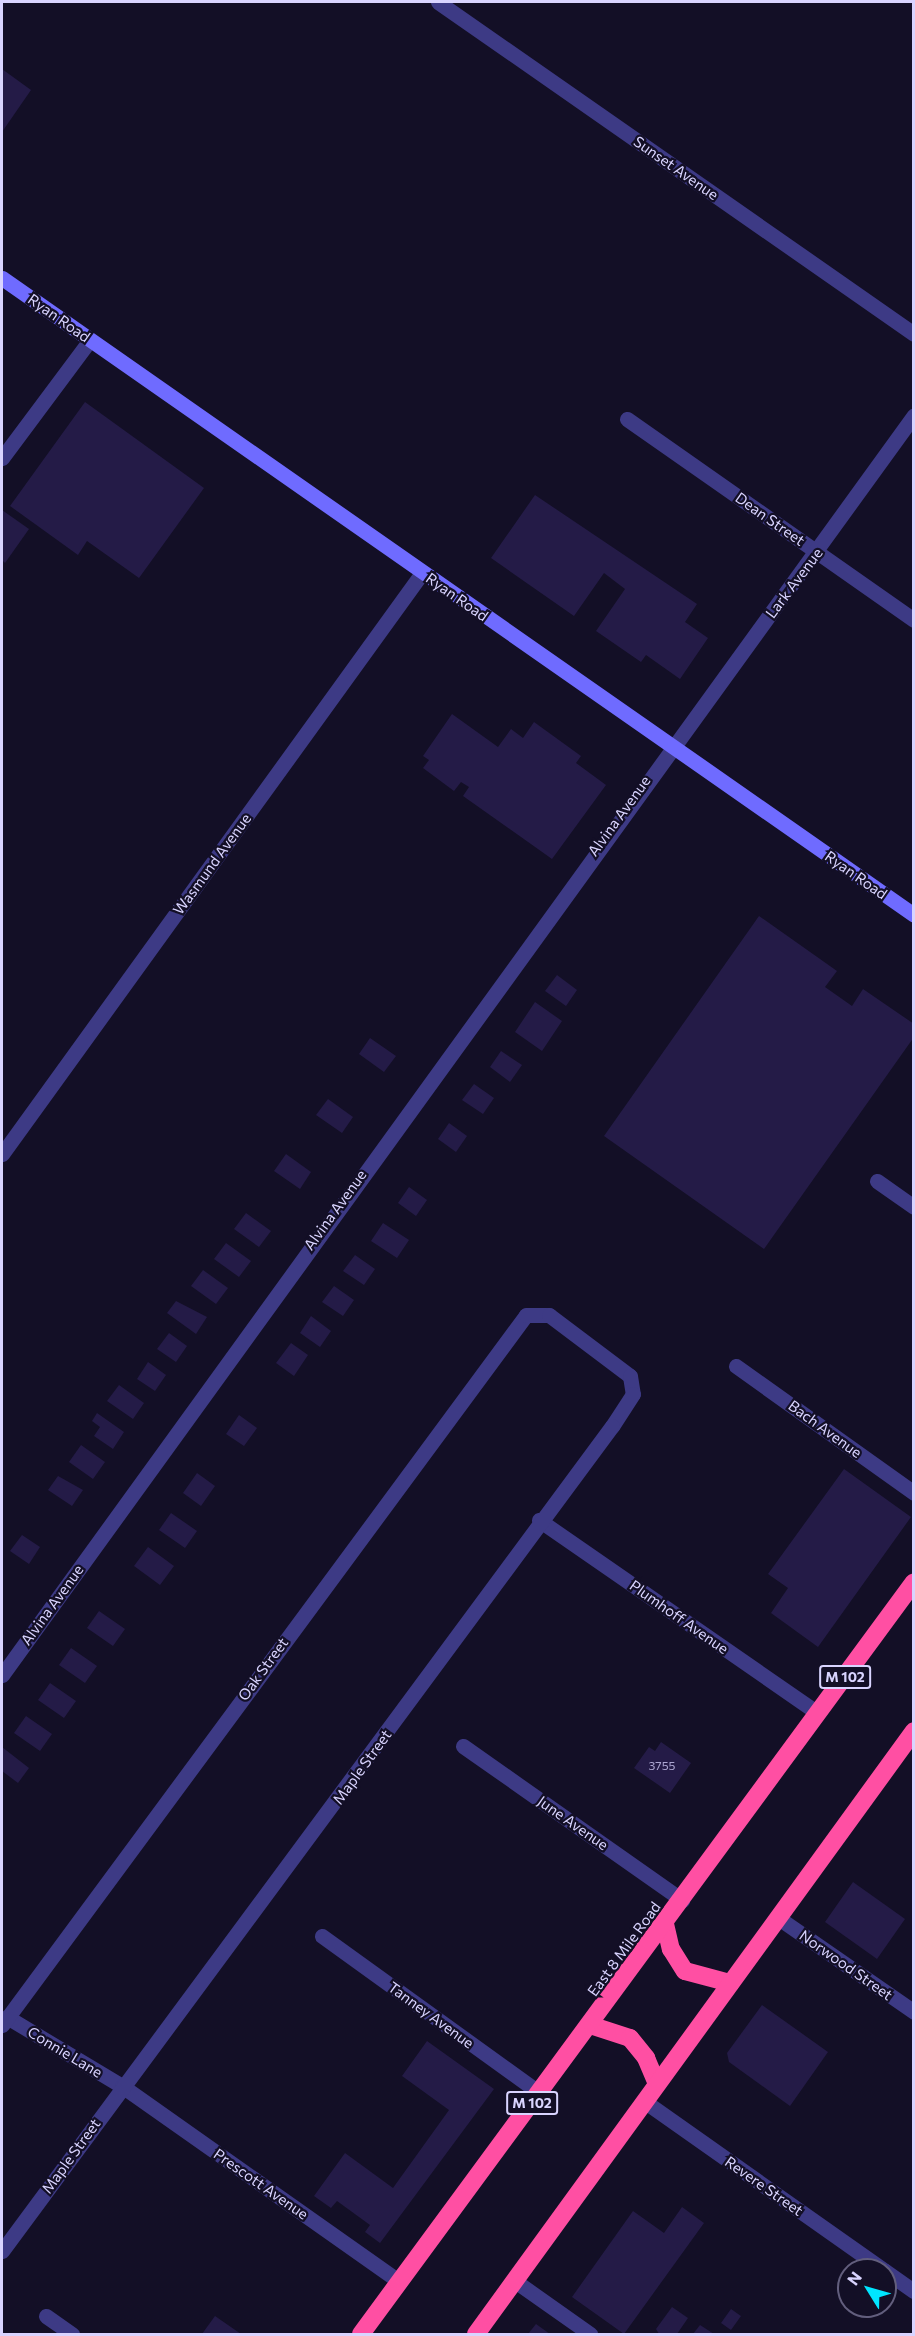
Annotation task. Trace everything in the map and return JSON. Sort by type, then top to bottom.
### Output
[{"type":"highway","name":"East 8 Mile Road","points":[[361,2334],[665,1924],[914,1582]]},
{"type":"highway","points":[[476,2334],[777,1917],[913,1734]]},
{"type":"highway","points":[[665,1924],[671,1949],[685,1971],[730,1983]]},
{"type":"highway","points":[[590,2025],[630,2038],[646,2058],[657,2084]]},
{"type":"main road","name":"Ryan Road","points":[[2,278],[914,915]]},
{"type":"street","name":"Sunset Avenue","points":[[438,2],[914,334]]},
{"type":"street","points":[[2,458],[90,340]]},
{"type":"street","name":"Lark Avenue","points":[[670,746],[818,552],[914,415]]},
{"type":"street","name":"Dean Street","points":[[627,419],[914,620]]},
{"type":"street","name":"Wasmund Avenue","points":[[2,1154],[422,573]]},
{"type":"street","name":"Alvina Avenue","points":[[2,1675],[670,746]]},
{"type":"street","points":[[877,1181],[914,1207]]},
{"type":"street","name":"Maple Street","points":[[2,2252],[122,2086],[277,1884],[540,1520],[612,1426],[633,1384],[630,1376],[549,1315],[526,1315]]},
{"type":"street","name":"Oak Street","points":[[4,2021],[526,1315]]},
{"type":"street","name":"Bach Avenue","points":[[736,1366],[914,1492]]},
{"type":"street","name":"Plumhoff Avenue","points":[[540,1520],[818,1713]]},
{"type":"street","name":"June Avenue","points":[[463,1746],[682,1900]]},
{"type":"street","name":"Norwood Street","points":[[777,1917],[914,2012]]},
{"type":"street","name":"Tanney Avenue","points":[[322,1936],[540,2093]]},
{"type":"street","name":"Connie Lane","points":[[4,2021],[122,2086]]},
{"type":"street","name":"Prescott Avenue","points":[[122,2086],[400,2282]]},
{"type":"street","name":"Revere Street","points":[[644,2101],[867,2258]]},
{"type":"street","name":"Revere Street","points":[[897,2279],[914,2291]]},
{"type":"street","points":[[515,2281],[590,2334]]},
{"type":"street","points":[[46,2316],[72,2334]]},
{"type":"building","points":[[2,69],[31,90],[2,132]]},
{"type":"building","points":[[85,402],[204,488],[139,578],[87,541],[78,555],[10,506]]},
{"type":"building","points":[[535,495],[697,604],[685,622],[708,638],[680,679],[646,655],[641,662],[596,631],[625,589],[604,573],[574,616],[491,558]]},
{"type":"building","points":[[2,510],[29,529],[5,563],[2,560]]},
{"type":"building","points":[[452,714],[498,747],[511,729],[523,738],[534,722],[581,756],[576,763],[606,785],[552,859],[463,796],[469,787],[461,782],[454,791],[423,768],[429,760],[423,756]]},
{"type":"building","points":[[759,916],[837,971],[825,987],[852,1006],[863,989],[914,1024],[914,1037],[764,1249],[604,1136]]},
{"type":"building","points":[[557,975],[577,990],[566,1006],[545,991]]},
{"type":"building","points":[[535,1002],[562,1021],[542,1051],[515,1032]]},
{"type":"building","points":[[370,1038],[396,1056],[384,1072],[359,1054]]},
{"type":"building","points":[[501,1051],[522,1065],[510,1082],[490,1067]]},
{"type":"building","points":[[474,1084],[494,1098],[483,1114],[462,1100]]},
{"type":"building","points":[[328,1099],[353,1117],[342,1133],[316,1115]]},
{"type":"building","points":[[449,1123],[467,1136],[456,1152],[438,1139]]},
{"type":"building","points":[[286,1154],[311,1172],[300,1189],[274,1171]]},
{"type":"building","points":[[409,1187],[427,1200],[416,1216],[398,1203]]},
{"type":"building","points":[[246,1213],[271,1231],[259,1247],[234,1229]]},
{"type":"building","points":[[383,1223],[409,1240],[397,1258],[371,1241]]},
{"type":"building","points":[[226,1243],[251,1261],[239,1277],[214,1259]]},
{"type":"building","points":[[355,1255],[375,1269],[364,1285],[343,1271]]},
{"type":"building","points":[[203,1270],[228,1288],[216,1304],[191,1286]]},
{"type":"building","points":[[334,1286],[354,1300],[343,1316],[322,1302]]},
{"type":"building","points":[[176,1301],[207,1317],[196,1334],[167,1313]]},
{"type":"building","points":[[311,1316],[331,1331],[320,1347],[300,1333]]},
{"type":"building","points":[[169,1333],[187,1346],[176,1362],[157,1349]]},
{"type":"building","points":[[291,1343],[308,1355],[294,1376],[276,1363]]},
{"type":"building","points":[[148,1362],[166,1375],[155,1391],[137,1379]]},
{"type":"building","points":[[119,1385],[144,1403],[133,1419],[107,1401]]},
{"type":"building","points":[[97,1413],[124,1432],[113,1449],[94,1436],[100,1427],[92,1421]]},
{"type":"building","points":[[239,1415],[257,1428],[244,1446],[226,1434]]},
{"type":"building","points":[[81,1445],[105,1462],[93,1479],[69,1462]]},
{"type":"building","points":[[844,1469],[911,1517],[818,1647],[771,1613],[788,1588],[768,1574]]},
{"type":"building","points":[[197,1473],[215,1486],[201,1506],[183,1493]]},
{"type":"building","points":[[58,1476],[83,1490],[72,1506],[48,1490]]},
{"type":"building","points":[[171,1513],[197,1531],[185,1548],[159,1530]]},
{"type":"building","points":[[22,1535],[40,1547],[29,1564],[10,1551]]},
{"type":"building","points":[[148,1547],[174,1566],[160,1585],[134,1566]]},
{"type":"building","points":[[99,1611],[125,1629],[113,1646],[87,1628]]},
{"type":"building","points":[[71,1648],[97,1666],[85,1683],[59,1665]]},
{"type":"building","points":[[50,1683],[76,1701],[64,1718],[38,1700]]},
{"type":"building","points":[[26,1716],[52,1734],[40,1751],[14,1733]]},
{"type":"building","points":[[661,1742],[691,1763],[670,1793],[634,1768],[649,1747],[655,1751]]},
{"type":"building","points":[[2,1747],[29,1768],[18,1783],[2,1771]]},
{"type":"building","points":[[853,1882],[905,1919],[877,1959],[825,1922]]},
{"type":"building","points":[[762,2005],[828,2052],[790,2106],[729,2062],[727,2053]]},
{"type":"building","points":[[427,2041],[494,2089],[380,2243],[365,2232],[370,2225],[337,2201],[331,2208],[314,2196],[345,2153],[393,2188],[449,2110],[402,2076]]},
{"type":"building","points":[[682,2207],[704,2223],[624,2334],[572,2297],[633,2211],[664,2233]]},
{"type":"building","points":[[672,2307],[688,2318],[677,2334],[659,2334],[656,2329]]},
{"type":"building","points":[[731,2309],[741,2316],[731,2330],[721,2323]]},
{"type":"building","points":[[215,2316],[241,2334],[202,2334]]},
{"type":"building","points":[[536,2324],[550,2334],[528,2334]]},
{"type":"building","points":[[700,2325],[714,2334],[693,2334]]}]
